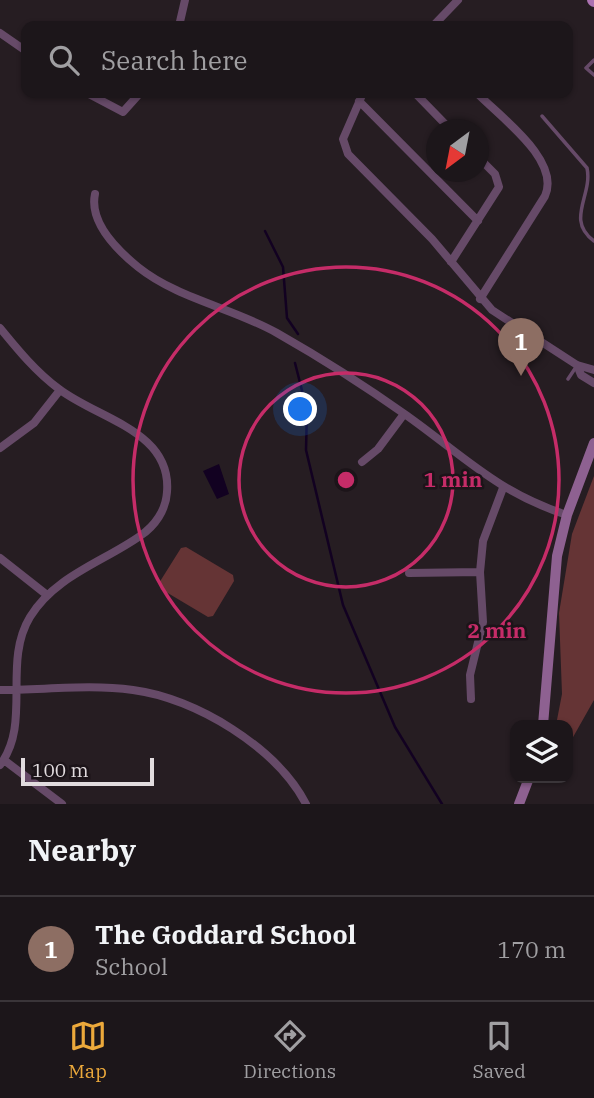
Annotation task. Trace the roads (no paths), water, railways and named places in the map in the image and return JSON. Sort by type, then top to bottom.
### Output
[{"type":"street","points":[[180,21],[186,0]]},
{"type":"street","points":[[438,21],[458,0]]},
{"type":"street","points":[[0,33],[21,48]]},
{"type":"street","points":[[96,98],[123,112],[136,98]]},
{"type":"street","points":[[361,98],[344,139],[348,154],[451,261],[480,299],[577,365],[594,370]]},
{"type":"street","points":[[362,98],[478,221]]},
{"type":"street","points":[[420,98],[440,119]]},
{"type":"street","points":[[480,299],[545,196],[549,182],[541,158],[482,98]]},
{"type":"street","points":[[451,261],[499,187],[495,174],[489,168]]},
{"type":"street","points":[[95,194],[93,206],[100,224],[115,244],[144,271],[163,283],[274,331],[404,414],[503,488],[527,501],[567,515]]},
{"type":"street","points":[[0,328],[35,368],[60,390],[134,431],[152,445],[163,463],[167,490],[163,509],[149,530],[47,595],[22,634],[15,665],[14,731],[2,763],[62,804]]},
{"type":"street","points":[[577,365],[581,375],[594,383]]},
{"type":"street","points":[[0,448],[34,423],[60,390]]},
{"type":"street","points":[[362,462],[378,449],[404,414]]},
{"type":"street","points":[[544,720],[549,675],[552,592],[567,515],[594,443]]},
{"type":"street","points":[[471,699],[470,675],[479,649],[482,622],[480,572],[486,528],[503,488]]},
{"type":"street","points":[[0,558],[47,595]]},
{"type":"street","points":[[409,573],[480,572]]},
{"type":"street","points":[[0,690],[117,689],[163,697],[235,731],[264,750],[289,775],[306,804]]},
{"type":"street","points":[[519,804],[527,783]]},
{"type":"lane","points":[[594,60],[586,68],[594,75]]},
{"type":"lane","points":[[542,116],[587,168],[589,177],[579,221],[594,241]]},
{"type":"lane","points":[[568,379],[577,365]]},
{"type":"waterway","points":[[265,231],[283,267],[287,318],[298,334]]},
{"type":"waterway","points":[[295,363],[307,410],[306,450],[343,605],[395,727],[442,804]]},
{"type":"place","name":"The Goddard School","points":[[521,376]]}]
